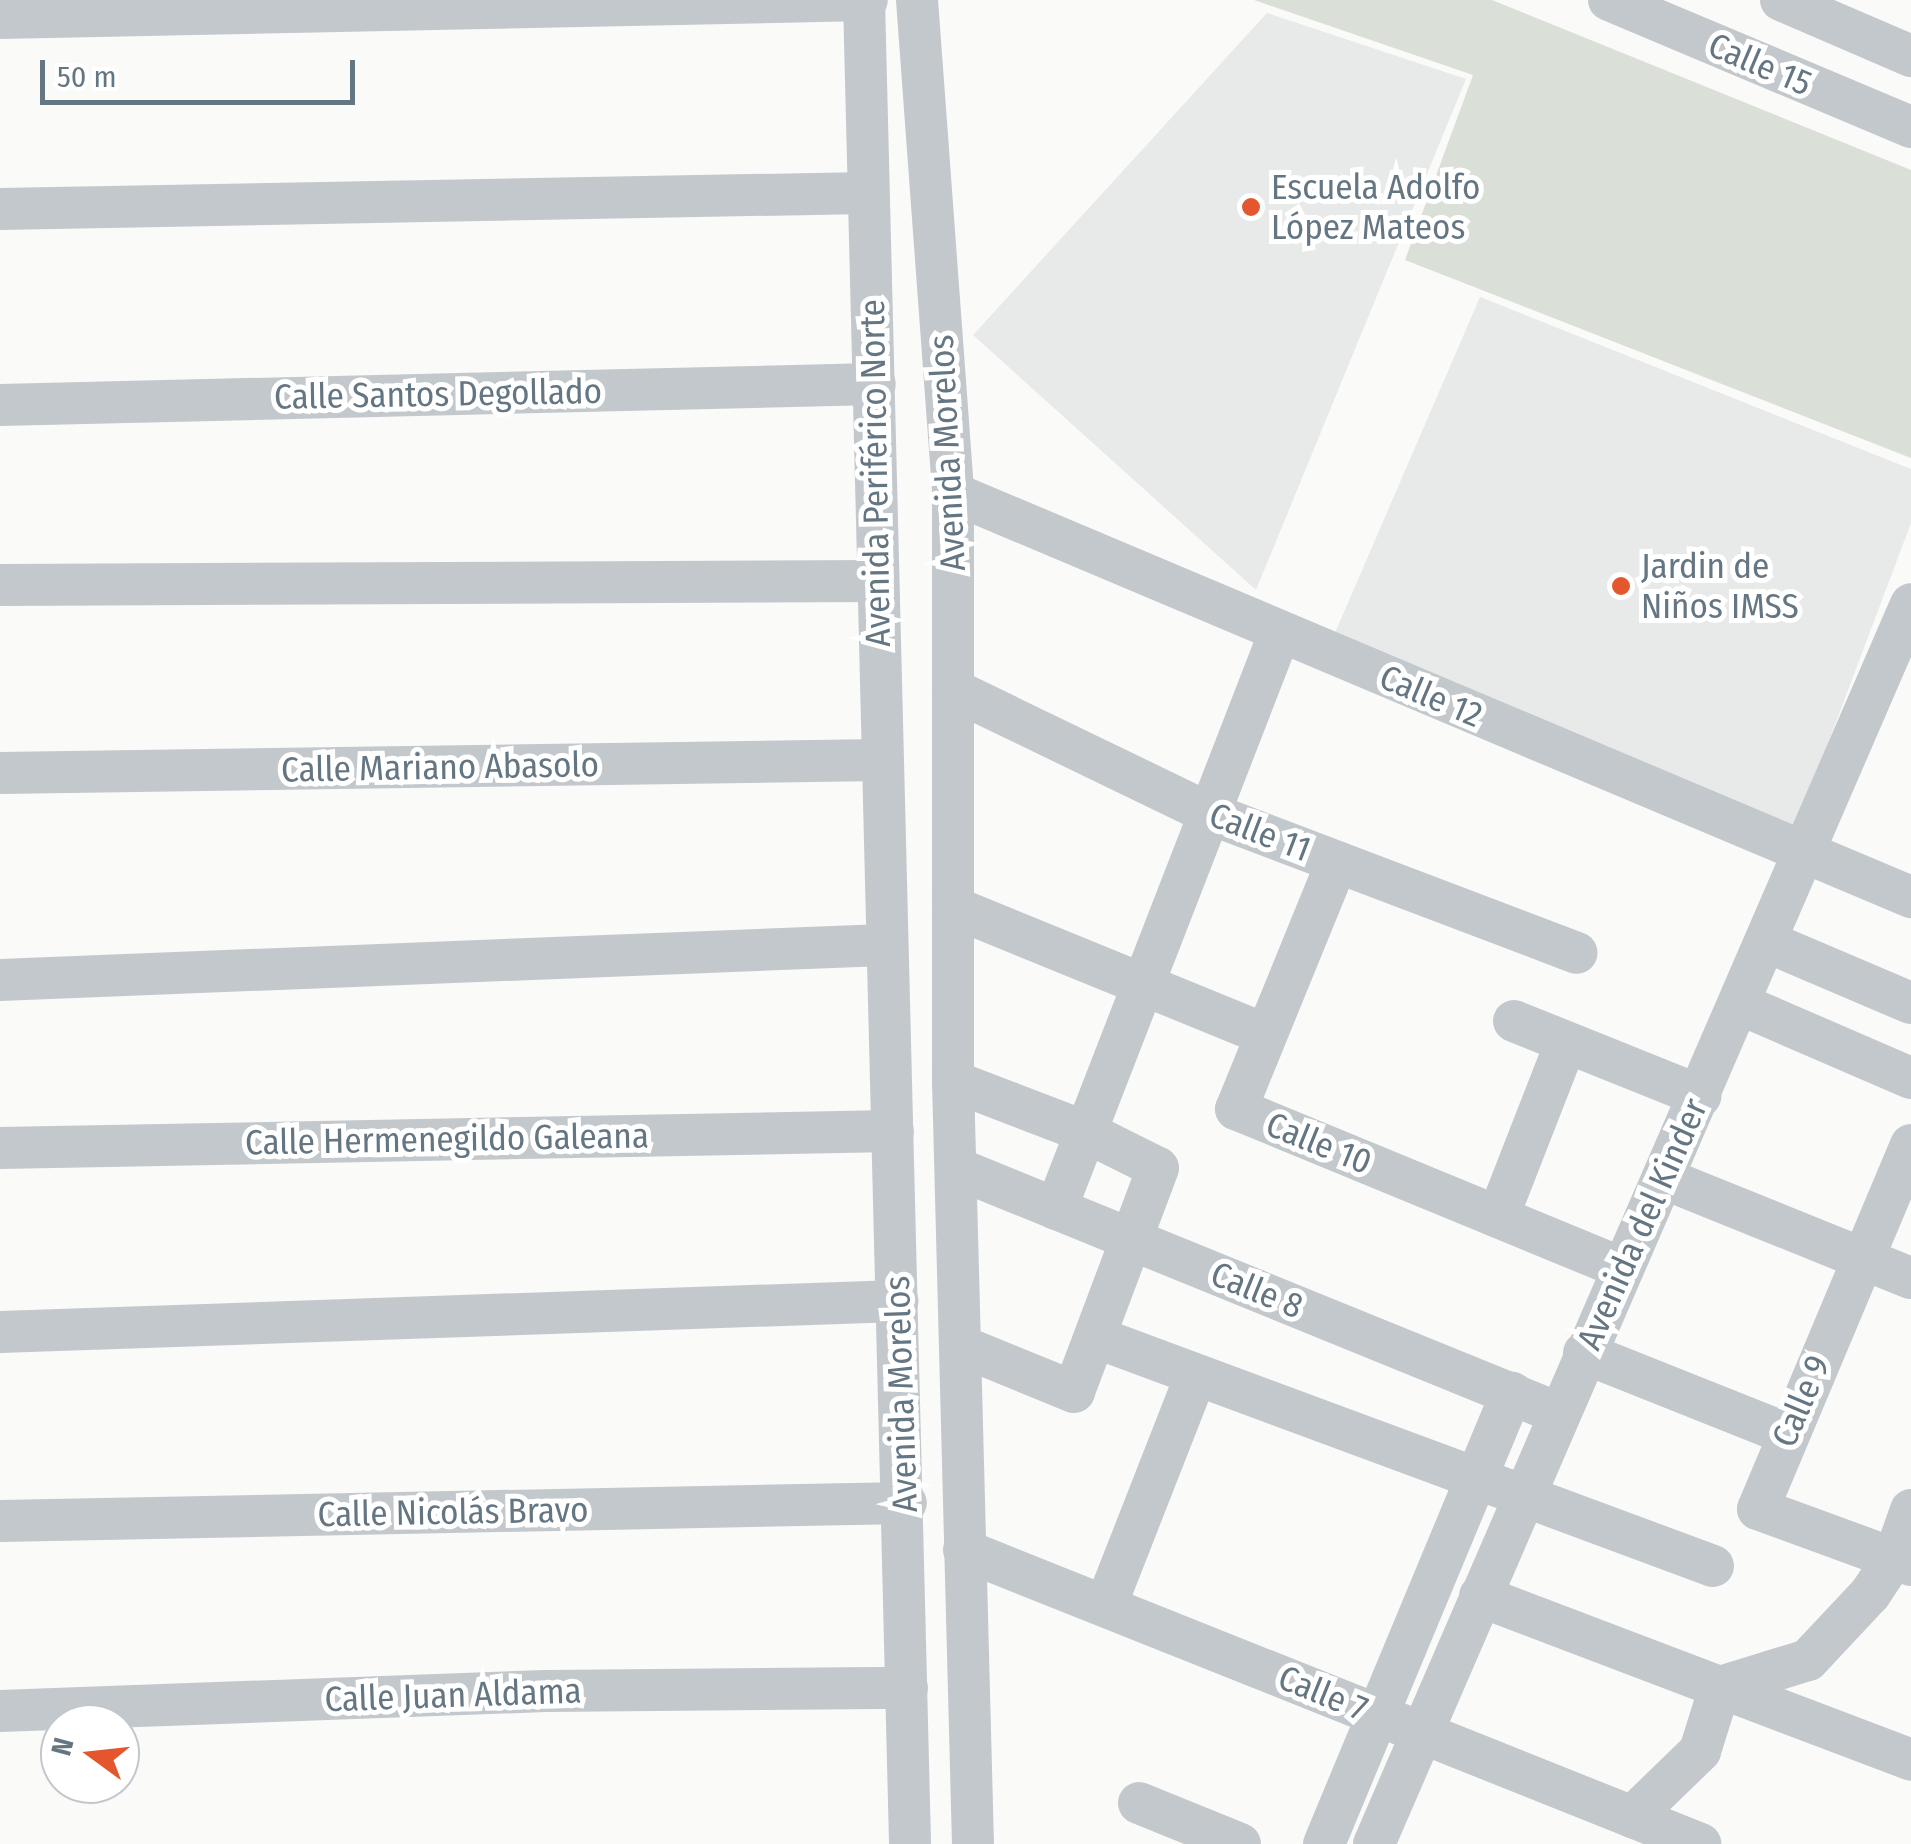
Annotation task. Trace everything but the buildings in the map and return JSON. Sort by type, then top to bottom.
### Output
[{"type":"street","name":"Avenida Morelos","points":[[918,0],[952,493],[953,1081],[961,1346],[960,1472],[982,1840]]},
{"type":"street","name":"Calle 15","points":[[1610,0],[1911,127]]},
{"type":"street","points":[[0,18],[865,2]]},
{"type":"street","name":"Avenida Periférico Norte","points":[[865,2],[884,945]]},
{"type":"street","points":[[1804,4],[1911,56]]},
{"type":"street","points":[[0,209],[868,193]]},
{"type":"street","name":"Calle Santos Degollado","points":[[0,404],[875,384]]},
{"type":"street","name":"Calle 12","points":[[952,493],[1911,897]]},
{"type":"street","points":[[0,585],[877,582]]},
{"type":"street","name":"Avenida del Kinder","points":[[1374,1844],[1558,1412],[1770,942],[1911,604]]},
{"type":"street","points":[[1056,1209],[1280,632]]},
{"type":"street","name":"Calle 11","points":[[954,690],[1211,814],[1576,953]]},
{"type":"street","name":"Calle Mariano Abasolo","points":[[0,773],[880,760]]},
{"type":"street","points":[[952,907],[1145,981],[1266,1035],[1338,862]]},
{"type":"street","points":[[1770,942],[1911,1003]]},
{"type":"street","name":"Avenida Morelos","points":[[884,945],[906,1503],[910,1844]]},
{"type":"street","points":[[0,980],[884,945]]},
{"type":"street","points":[[1742,1004],[1911,1078]]},
{"type":"street","points":[[1514,1021],[1701,1096]]},
{"type":"street","name":"Calle 10","points":[[1266,1035],[1236,1109],[1622,1268]]},
{"type":"street","points":[[1498,1216],[1566,1044]]},
{"type":"street","points":[[953,1081],[1086,1132],[1153,1163],[1158,1175],[1074,1392],[961,1346]]},
{"type":"street","name":"Calle Hermenegildo Galeana","points":[[0,1148],[893,1131]]},
{"type":"street","name":"Calle 9","points":[[1903,1561],[1758,1509],[1785,1433],[1911,1145]]},
{"type":"street","name":"Calle 8","points":[[956,1168],[1558,1412]]},
{"type":"street","points":[[1664,1178],[1911,1278]]},
{"type":"street","points":[[0,1332],[896,1301]]},
{"type":"street","points":[[1095,1337],[1713,1566]]},
{"type":"street","points":[[1584,1353],[1785,1433]]},
{"type":"street","points":[[1106,1605],[1196,1375]]},
{"type":"street","points":[[1324,1844],[1512,1393]]},
{"type":"street","name":"Calle Nicolás Bravo","points":[[0,1521],[906,1503]]},
{"type":"street","points":[[1720,1687],[1808,1660],[1903,1561],[1911,1510]]},
{"type":"street","name":"Calle 7","points":[[964,1550],[1421,1736],[1632,1817],[1681,1841]]},
{"type":"street","points":[[1480,1596],[1911,1760]]},
{"type":"street","points":[[1632,1817],[1700,1751],[1720,1687]]},
{"type":"street","name":"Calle Juan Aldama","points":[[0,1711],[546,1691],[906,1688]]},
{"type":"street","points":[[1139,1803],[1177,1832],[1240,1844]]},
{"type":"shaded area","points":[[1254,0],[1492,0],[1911,170],[1911,458],[1405,260],[1473,75]]},
{"type":"shaded area","name":"Escuela Adolfo López Mateos","points":[[1267,13],[1466,79],[1256,590],[973,335]]},
{"type":"shaded area","name":"Jardin de Niños IMSS","points":[[1480,297],[1911,469],[1911,523],[1789,847],[1328,649]]},
{"type":"place","name":"Escuela Adolfo López Mateos","points":[[1251,207]]},
{"type":"place","name":"Jardin de Niños IMSS","points":[[1621,586]]}]
